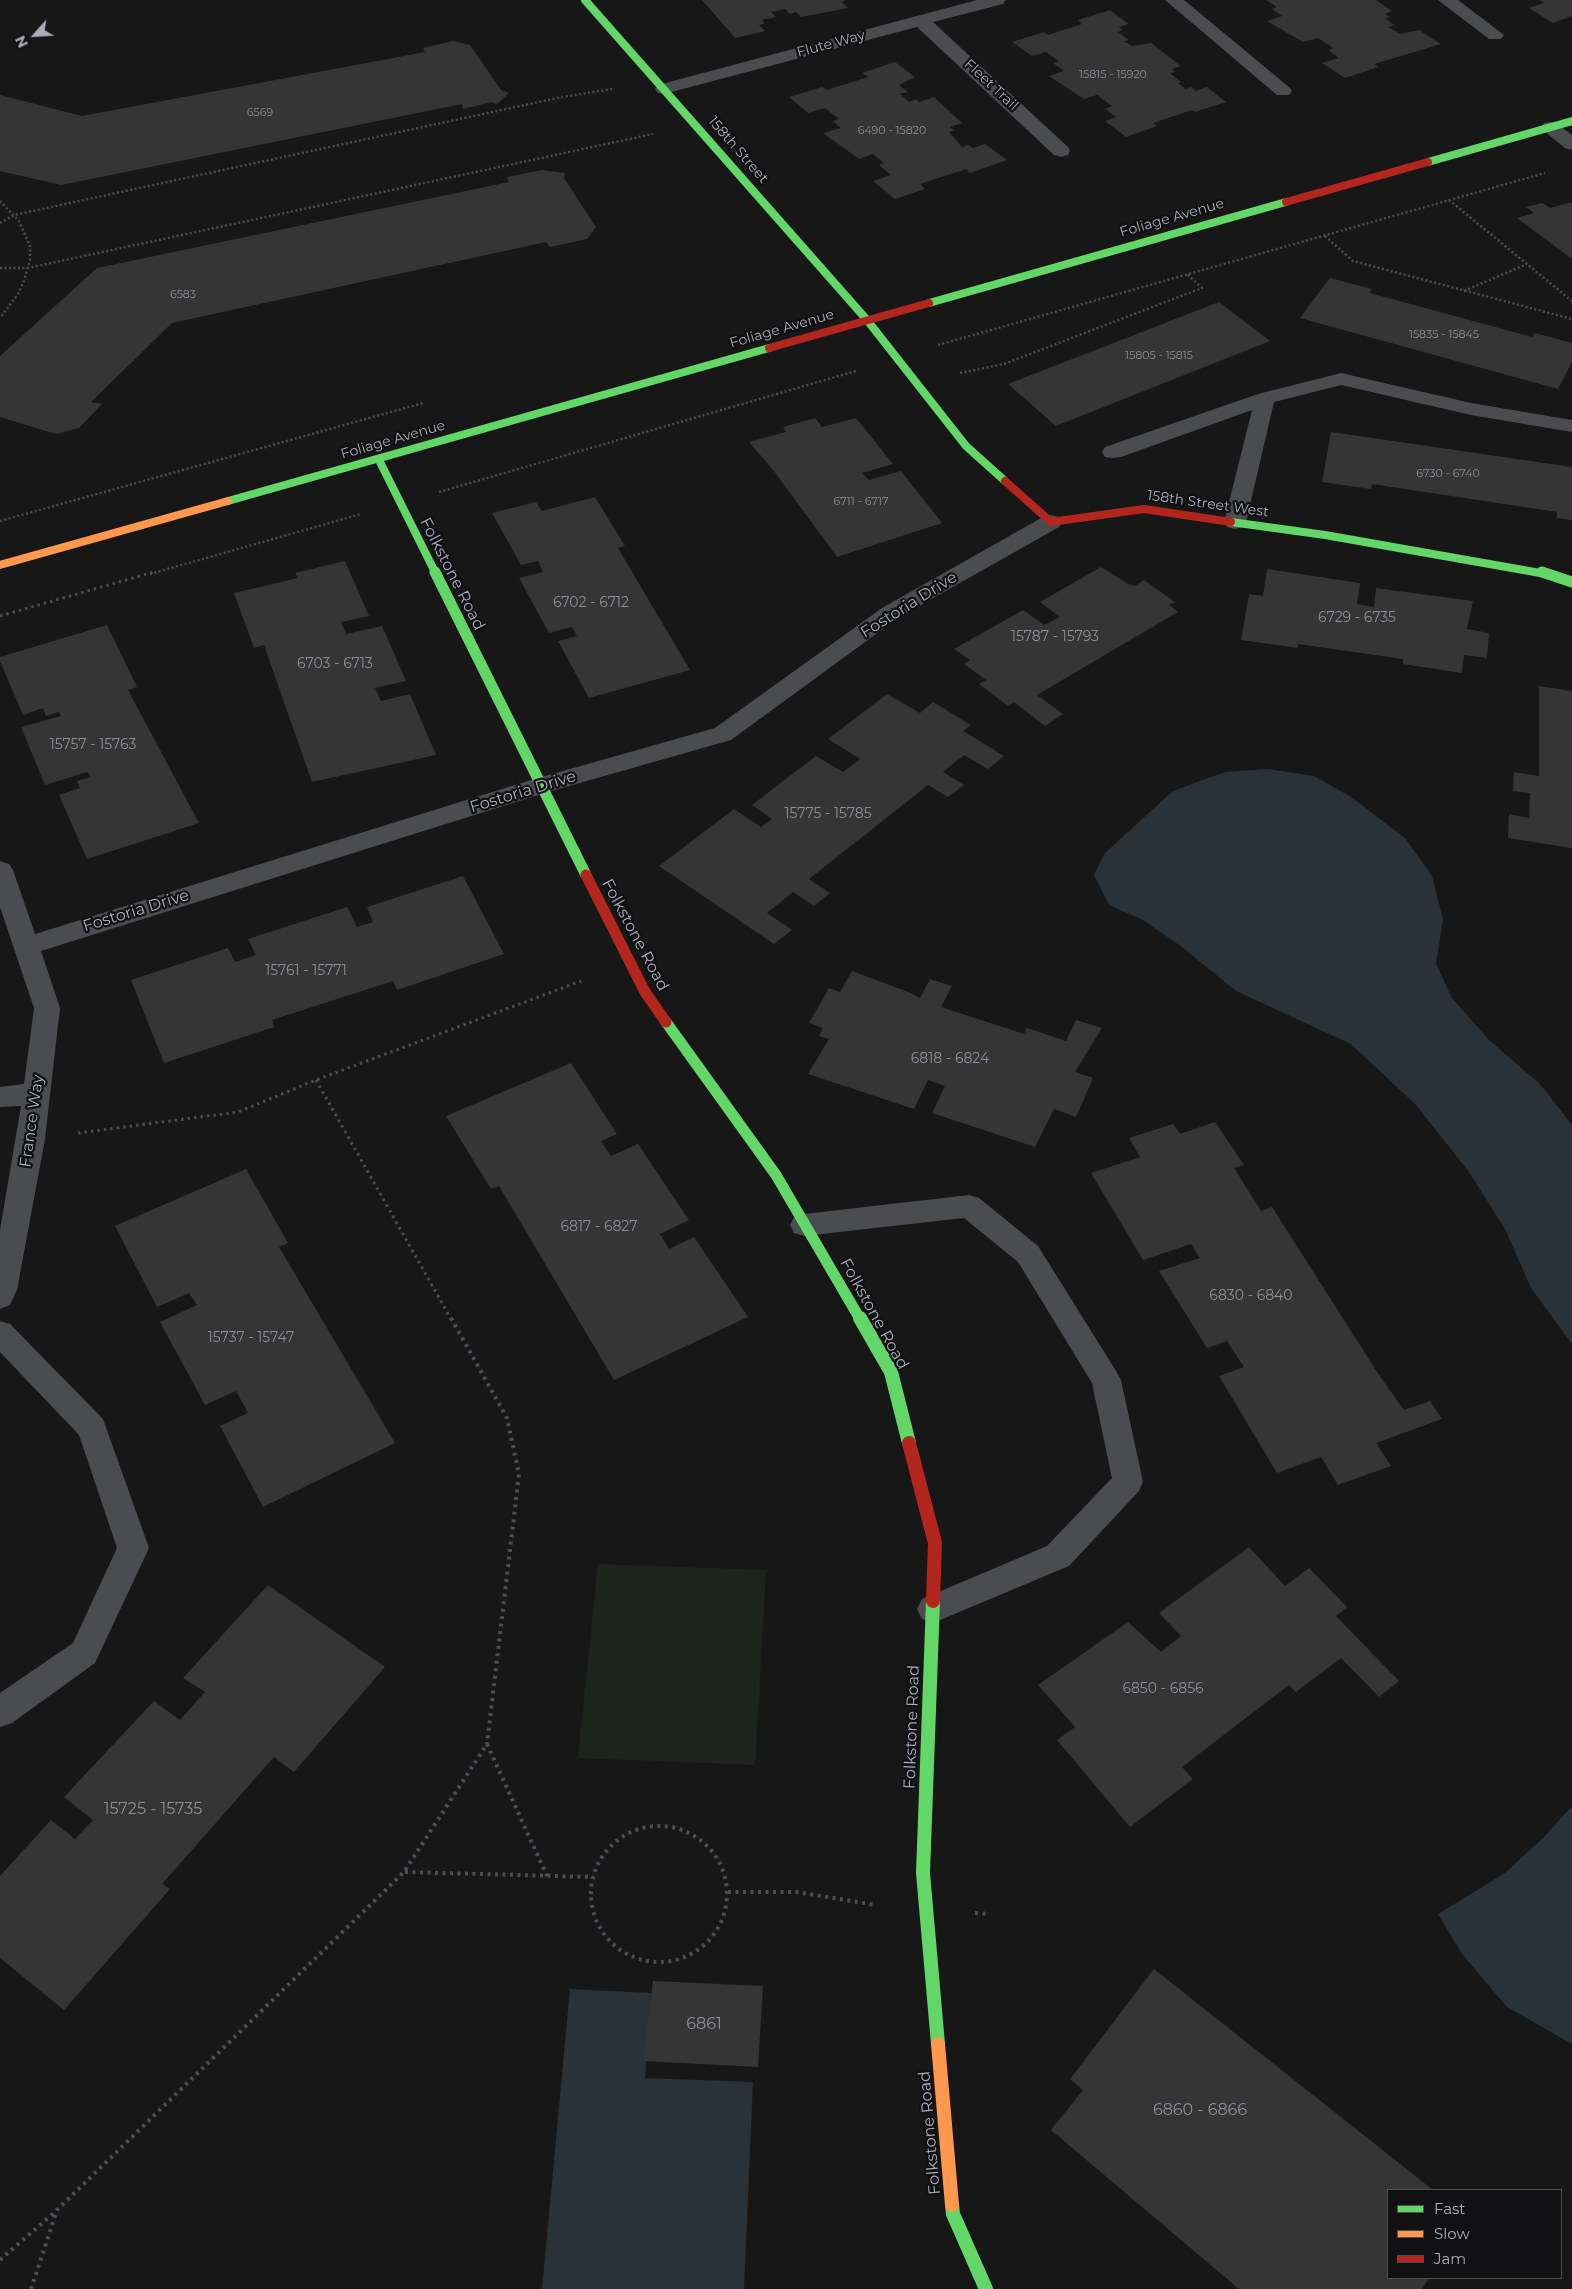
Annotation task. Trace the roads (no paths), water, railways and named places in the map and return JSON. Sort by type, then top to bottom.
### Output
[{"type":"street","name":"158th Street","points":[[585,0],[867,320]]},
{"type":"street","points":[[1174,0],[1284,91]]},
{"type":"street","points":[[1447,0],[1494,34]]},
{"type":"street","name":"Flute Way","points":[[664,88],[990,1]]},
{"type":"street","name":"Fleet Trail","points":[[920,20],[1061,151]]},
{"type":"street","name":"Foliage Avenue","points":[[0,565],[379,460],[1572,121]]},
{"type":"street","points":[[1550,127],[1572,144]]},
{"type":"street","points":[[867,320],[900,359],[966,446],[1051,522]]},
{"type":"street","points":[[1113,452],[1265,398],[1341,379],[1471,409],[1572,426]]},
{"type":"street","points":[[1235,522],[1265,398]]},
{"type":"street","name":"Folkstone Road","points":[[379,460],[540,786],[645,992],[776,1175],[891,1372],[935,1543],[923,1873],[953,2214],[986,2289]]},
{"type":"street","name":"158th Street West","points":[[1051,522],[1144,509],[1235,522],[1532,571],[1572,582]]},
{"type":"street","name":"Fostoria Drive","points":[[26,946],[540,786],[723,734],[890,613],[1051,522]]},
{"type":"street","points":[[0,870],[26,946]]},
{"type":"street","name":"France Way","points":[[0,1297],[31,1139],[47,1008],[26,946]]},
{"type":"street","points":[[0,1096],[36,1094]]},
{"type":"street","points":[[804,1225],[969,1206],[1028,1254],[1106,1380],[1128,1482],[1058,1556],[933,1609]]},
{"type":"street","points":[[0,1333],[92,1428],[133,1548],[84,1653],[0,1712]]}]
